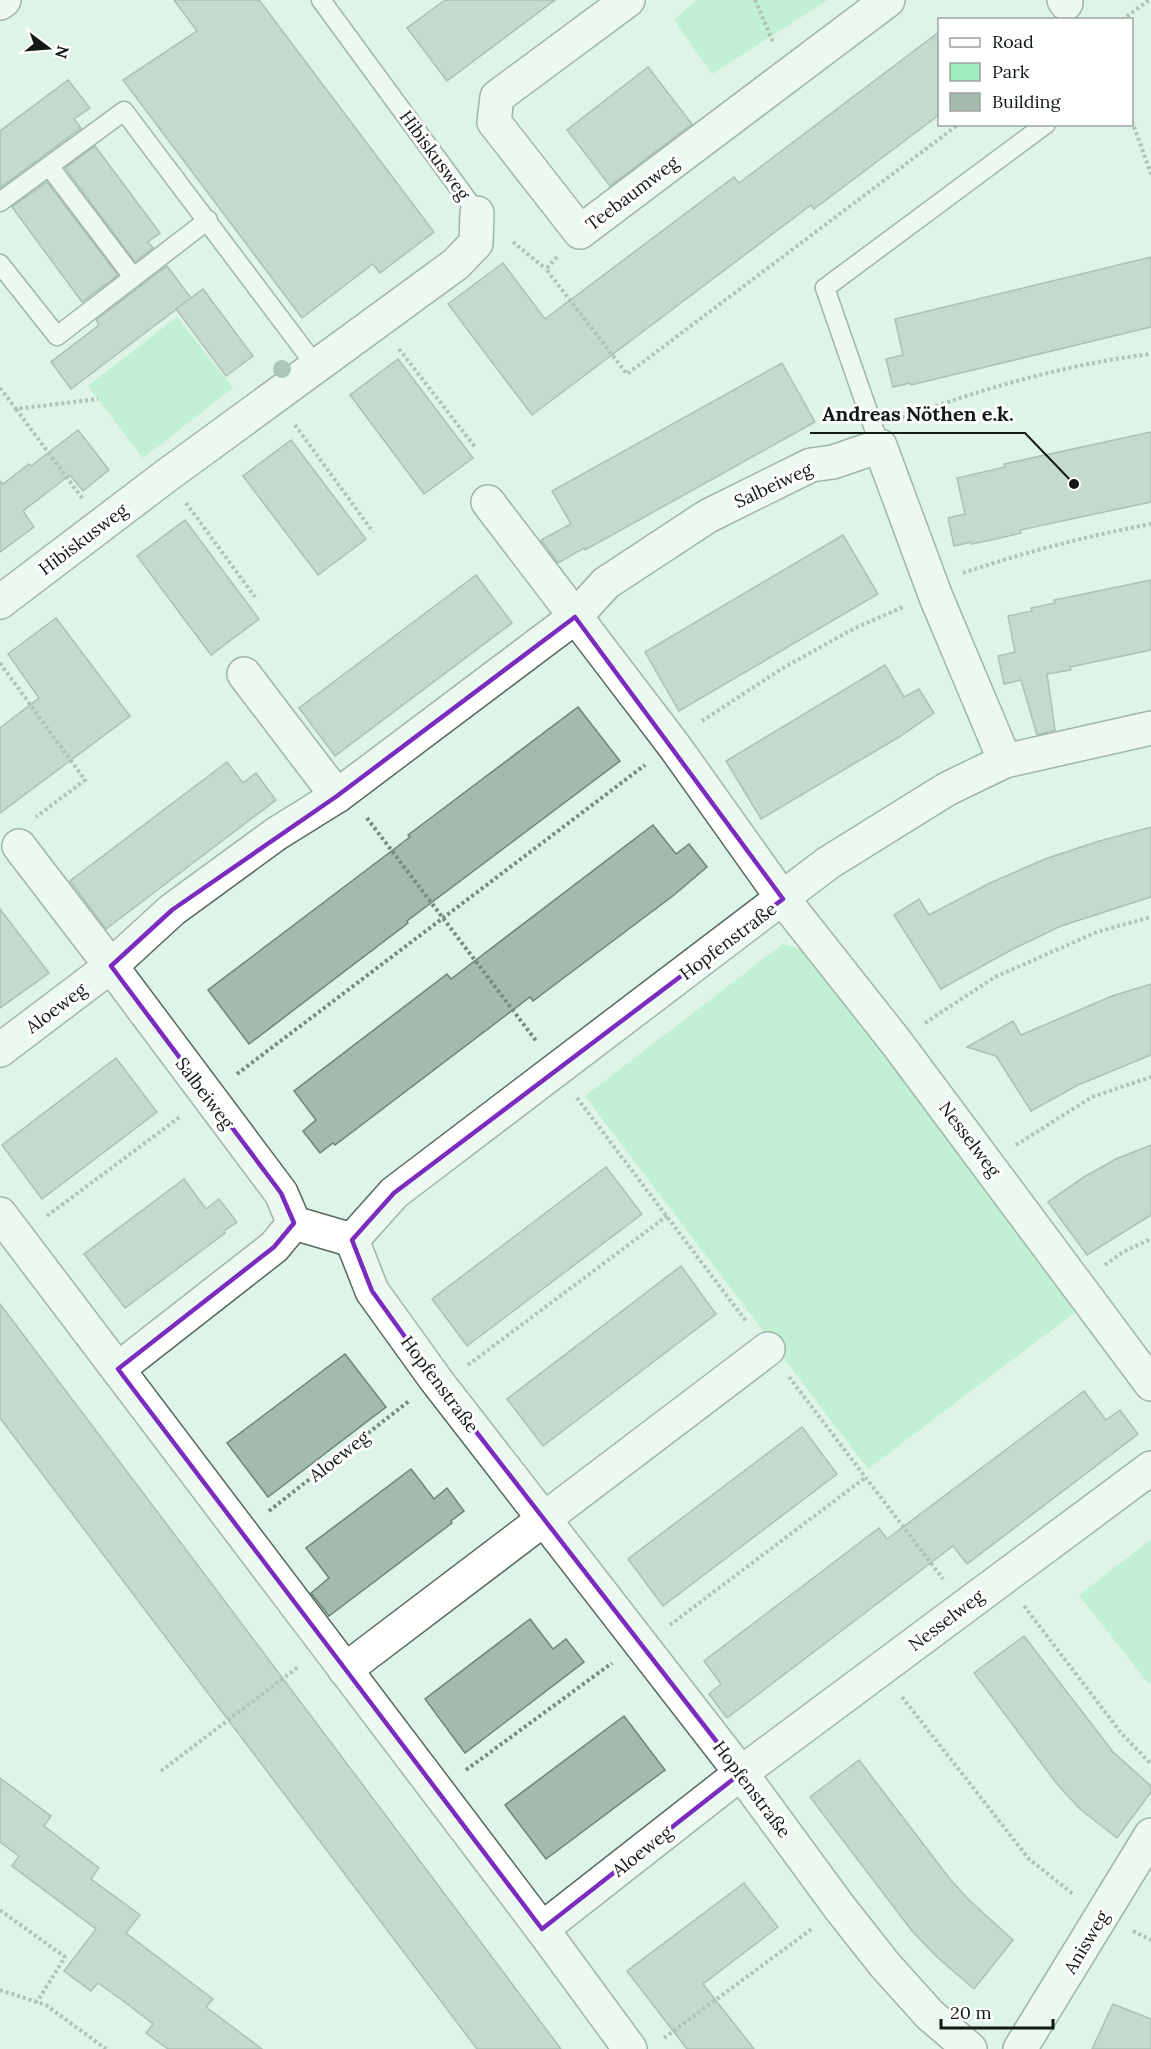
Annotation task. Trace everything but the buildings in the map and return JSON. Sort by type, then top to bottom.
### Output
[{"type":"street","points":[[0,3],[4,0]]},
{"type":"street","name":"Teebaumweg","points":[[628,0],[497,97],[494,122],[580,232],[888,0]]},
{"type":"street","name":"Hibiskusweg","points":[[0,602],[166,476],[456,264],[476,243],[477,213]]},
{"type":"street","points":[[877,438],[934,591],[1005,761]]},
{"type":"street","name":"Salbeiweg","points":[[111,966],[172,910],[276,834],[341,792],[575,617],[606,584],[708,516],[811,465],[833,462],[877,438]]},
{"type":"street","points":[[488,502],[674,745],[783,899]]},
{"type":"street","points":[[244,674],[341,792]]},
{"type":"street","name":"Hopfenstraße","points":[[970,2049],[930,2015],[885,1965],[741,1773],[438,1383],[372,1291],[352,1240],[394,1193],[828,863],[947,789],[1005,761],[1151,728]]},
{"type":"street","name":"Salbeiweg","points":[[19,846],[280,1193],[294,1223]]},
{"type":"street","name":"Nesselweg","points":[[783,899],[988,1163],[1151,1384]]},
{"type":"street","name":"Aloeweg","points":[[0,1050],[111,966]]},
{"type":"street","points":[[118,1369],[274,1247],[294,1223],[352,1240]]},
{"type":"street","points":[[9,1226],[542,1929],[644,2045]]},
{"type":"street","points":[[336,1657],[543,1519],[768,1349]]},
{"type":"street","name":"Nesselweg","points":[[741,1773],[1151,1468]]},
{"type":"street","name":"Aloeweg","points":[[542,1929],[741,1773]]},
{"type":"street","name":"Anisweg","points":[[1020,2049],[1151,1835]]},
{"type":"lane","name":"Hibiskusweg","points":[[321,0],[477,213]]},
{"type":"lane","points":[[0,202],[124,111],[316,366]]},
{"type":"lane","points":[[877,438],[825,288],[1043,126]]},
{"type":"lane","points":[[50,166],[133,277]]},
{"type":"lane","points":[[0,264],[57,336],[208,220]]},
{"type":"path","points":[[755,0],[788,75]]},
{"type":"path","points":[[1125,18],[1149,0]]},
{"type":"path","points":[[580,232],[546,269],[627,374],[956,126]]},
{"type":"path","points":[[1133,126],[1151,174]]},
{"type":"path","points":[[378,322],[475,447]]},
{"type":"path","points":[[877,438],[962,397],[1091,364],[1151,354]]},
{"type":"path","points":[[0,388],[101,525]]},
{"type":"path","points":[[275,398],[373,532]]},
{"type":"path","points":[[16,409],[98,399]]},
{"type":"path","points":[[166,476],[255,597]]},
{"type":"path","points":[[9,1226],[207,1096],[674,745],[693,728],[783,668],[853,629],[1008,558],[1112,531],[1151,524]]},
{"type":"path","points":[[0,663],[85,780],[12,835],[19,846]]},
{"type":"path","points":[[341,792],[443,918],[558,1069]]},
{"type":"path","points":[[896,1042],[995,977],[1098,932],[1151,917]]},
{"type":"path","points":[[988,1163],[1092,1097],[1151,1077]]},
{"type":"path","name":"Aloeweg","points":[[242,1533],[438,1383],[667,1216]]},
{"type":"path","points":[[1077,1285],[1123,1252],[1151,1239]]},
{"type":"path","points":[[438,1791],[866,1477]]},
{"type":"path","points":[[1002,1578],[1122,1734],[1151,1764]]},
{"type":"path","points":[[161,1771],[336,1657]]},
{"type":"path","points":[[881,1670],[1029,1859],[1102,1916],[1151,1940]]},
{"type":"path","points":[[644,2045],[840,1908]]},
{"type":"path","points":[[0,1910],[65,1957],[37,2002]]},
{"type":"path","points":[[0,1990],[46,2005],[106,2049]]},
{"type":"highlighted area","points":[[575,617],[783,899],[394,1193],[352,1240],[372,1291],[436,1380],[741,1773],[542,1929],[118,1369],[274,1247],[294,1223],[281,1193],[111,966],[172,910],[337,796]]},
{"type":"green space","points":[[696,0],[828,0],[712,74],[674,20]]},
{"type":"green space","points":[[177,317],[233,388],[143,458],[88,386]]},
{"type":"green space","points":[[783,944],[797,948],[816,962],[1077,1311],[868,1469],[585,1096]]},
{"type":"green space","points":[[1151,1540],[1151,1681],[1148,1683],[1079,1595]]},
{"type":"place","name":"Andreas Nöthen e.k.","points":[[1074,484]]}]
